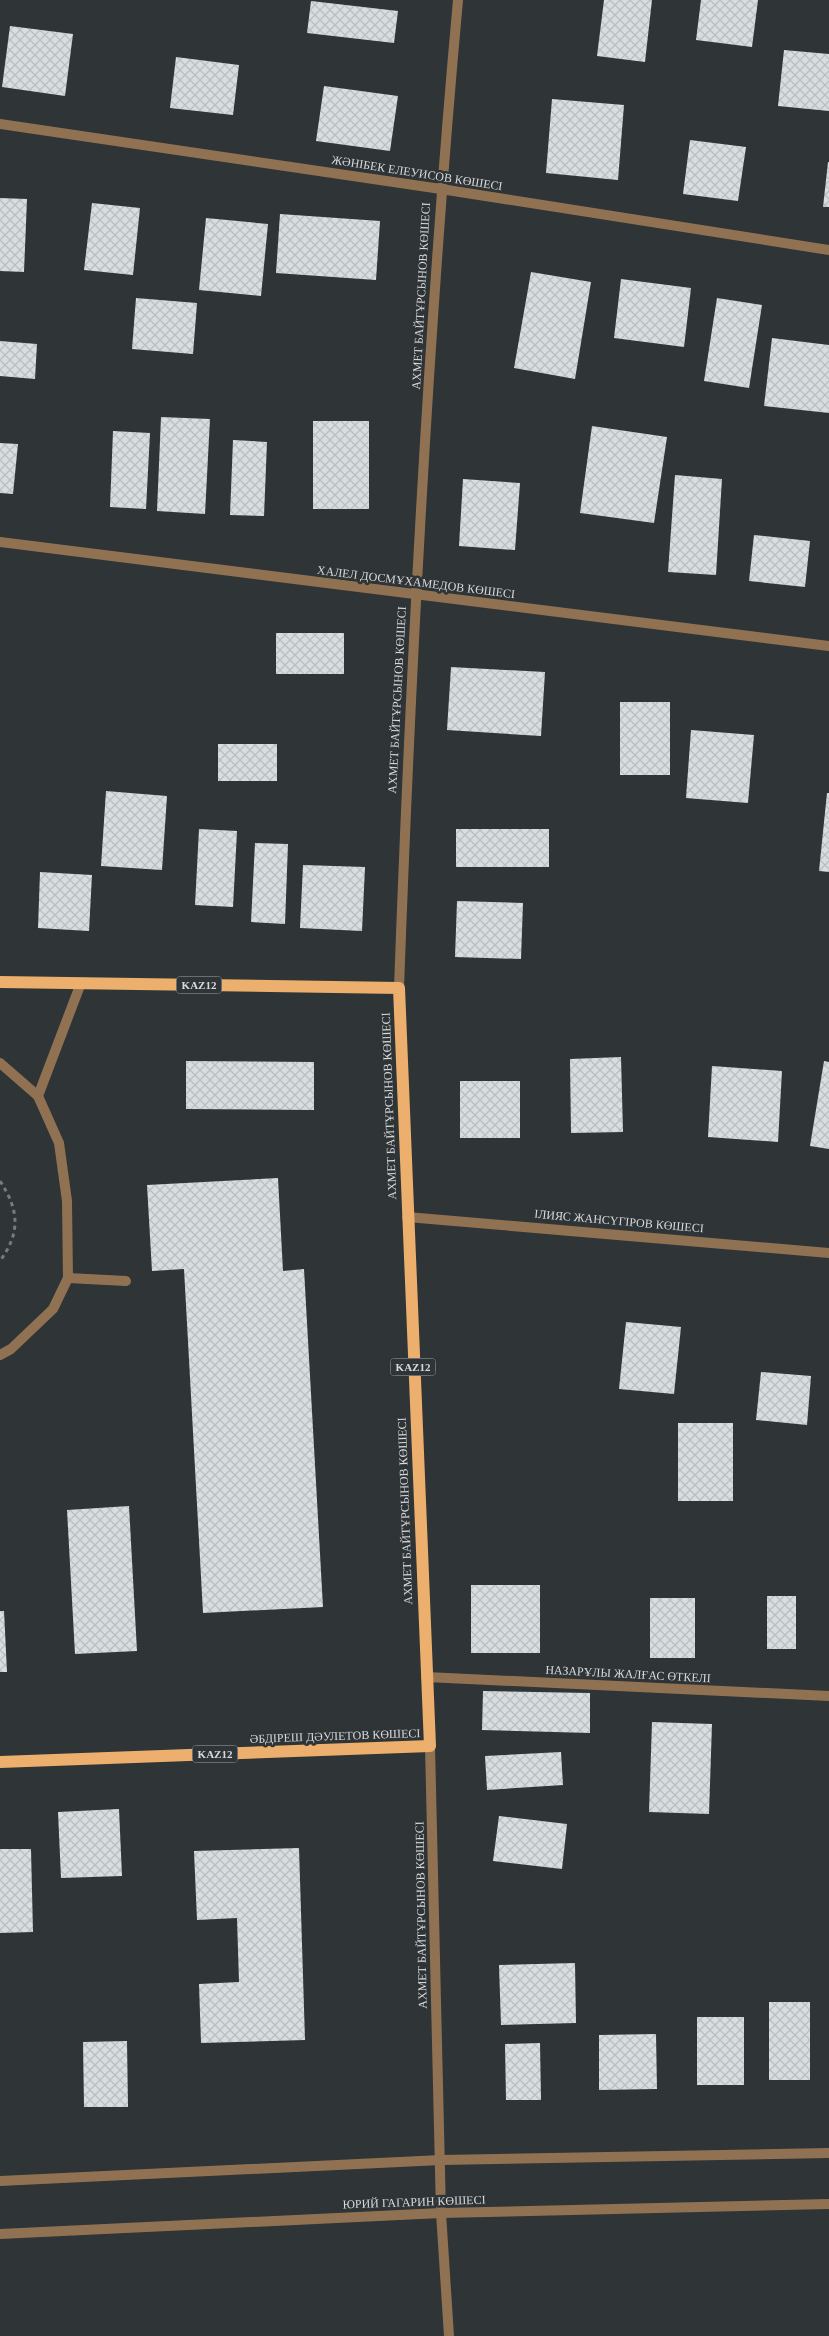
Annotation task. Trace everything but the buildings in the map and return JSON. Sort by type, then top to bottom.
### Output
[{"type":"main road","name":"KAZ12","points":[[0,982],[399,988]]},
{"type":"main road","name":"АХМЕТ БАЙТҰРСЫНОВ КӨШЕСІ","points":[[399,988],[430,1746]]},
{"type":"main road","name":"ӘБДІРЕШ ДӘУЛЕТОВ КӨШЕСІ","points":[[0,1762],[430,1746]]},
{"type":"street","name":"АХМЕТ БАЙТҰРСЫНОВ КӨШЕСІ","points":[[399,988],[409,720],[441,189],[458,0]]},
{"type":"street","name":"ЖӘНІБЕК ЕЛЕУИСОВ КӨШЕСІ","points":[[0,124],[441,189],[829,250]]},
{"type":"street","name":"ХАЛЕЛ ДОСМҰХАМЕДОВ КӨШЕСІ","points":[[0,542],[829,646]]},
{"type":"street","points":[[38,1096],[81,983]]},
{"type":"street","points":[[0,1063],[38,1096],[59,1143],[67,1201],[68,1278],[53,1309],[11,1349],[0,1355]]},
{"type":"street","name":"ІЛИЯС ЖАНСҮГІРОВ КӨШЕСІ","points":[[407,1216],[829,1254]]},
{"type":"street","points":[[68,1278],[126,1281]]},
{"type":"street","name":"НАЗАРҰЛЫ ЖАЛҒАС ӨТКЕЛІ","points":[[426,1677],[829,1696]]},
{"type":"street","name":"АХМЕТ БАЙТҰРСЫНОВ КӨШЕСІ","points":[[430,1746],[441,2212],[449,2336]]},
{"type":"street","points":[[0,2181],[441,2160],[829,2153]]},
{"type":"street","name":"ЮРИЙ ГАГАРИН КӨШЕСІ","points":[[0,2234],[441,2212],[829,2204]]},
{"type":"path","points":[[0,1181],[8,1194],[17,1222],[10,1247],[0,1261]]}]
